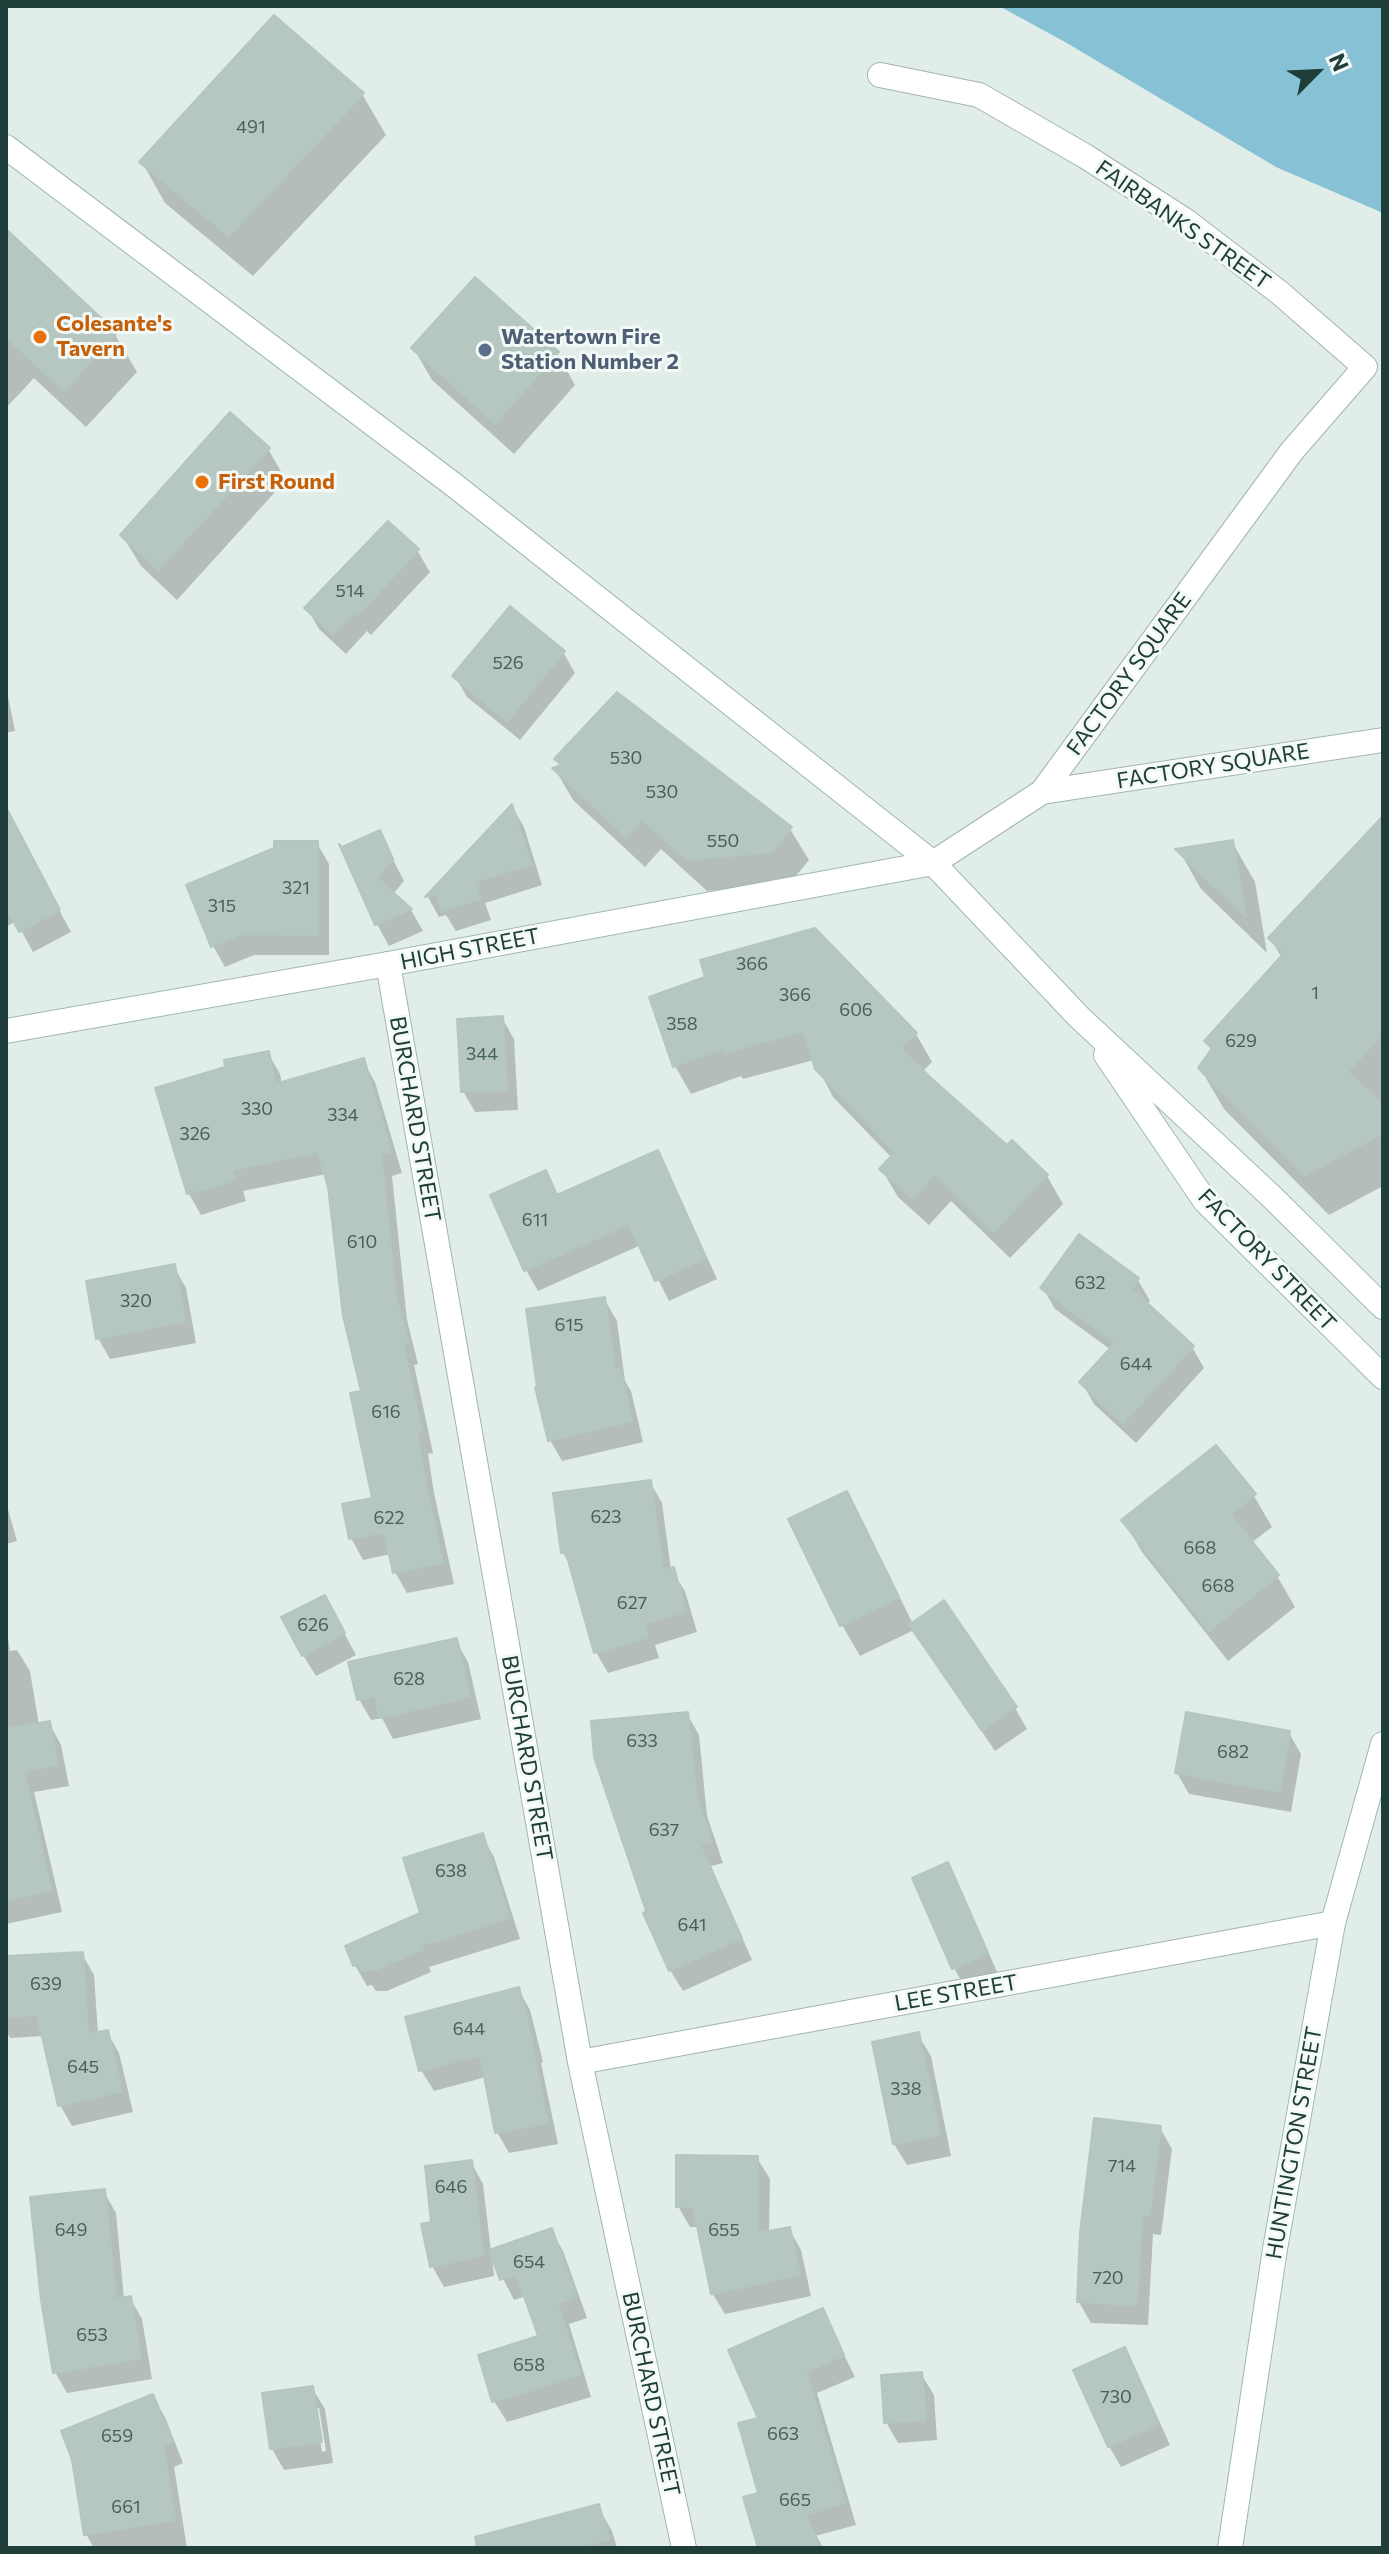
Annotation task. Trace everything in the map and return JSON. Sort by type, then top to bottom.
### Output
[{"type":"street","name":"FAIRBANKS STREET","points":[[880,75],[979,95],[1085,156],[1186,221],[1280,293],[1365,367],[1292,451]]},
{"type":"street","name":"FACTORY STREET","points":[[6,147],[454,485],[933,863],[1079,1017],[1272,1197],[1383,1307]]},
{"type":"street","name":"FACTORY SQUARE","points":[[933,863],[1042,792],[1292,451]]},
{"type":"street","name":"FACTORY SQUARE","points":[[1042,792],[1383,740]]},
{"type":"street","name":"HIGH STREET","points":[[6,1031],[933,863]]},
{"type":"street","name":"BURCHARD STREET","points":[[388,964],[580,2062],[684,2548]]},
{"type":"street","name":"FACTORY STREET","points":[[1079,1017],[1205,1201],[1383,1377]]},
{"type":"street","name":"HUNTINGTON STREET","points":[[1230,2548],[1275,2249],[1333,1923],[1383,1744]]},
{"type":"street","name":"LEE STREET","points":[[580,2062],[1333,1923]]},
{"type":"water","points":[[999,6],[1383,6],[1383,213],[1276,167]]},
{"type":"building","points":[[274,15],[364,93],[229,236],[139,162]]},
{"type":"building","points":[[6,229],[117,333],[64,391],[6,337]]},
{"type":"building","name":"Watertown Fire Station Number 2","points":[[475,277],[559,352],[495,423],[411,348]]},
{"type":"building","points":[[230,412],[270,448],[158,570],[120,535]]},
{"type":"building","points":[[388,521],[419,549],[358,615],[354,612],[333,634],[304,608]]},
{"type":"building","points":[[510,606],[565,651],[507,721],[452,676]]},
{"type":"building","points":[[617,692],[792,827],[772,852],[687,860],[642,819],[626,837],[552,768],[562,765],[554,759]]},
{"type":"building","points":[[512,804],[531,864],[475,882],[480,899],[442,911],[436,894],[425,897]]},
{"type":"building","points":[[6,807],[60,910],[19,932],[6,906]]},
{"type":"building","points":[[1383,816],[1383,1034],[1348,1071],[1383,1105],[1383,1133],[1305,1175],[1198,1068],[1212,1048],[1204,1041],[1284,953],[1268,938]]},
{"type":"building","points":[[380,830],[393,859],[377,878],[412,909],[375,925],[339,844],[342,847]]},
{"type":"building","points":[[1233,840],[1246,917],[1175,849]]},
{"type":"building","points":[[274,841],[318,841],[318,935],[241,934],[211,947],[186,885],[274,848]]},
{"type":"building","points":[[815,928],[917,1033],[901,1048],[1007,1145],[1012,1140],[1048,1175],[993,1232],[934,1174],[913,1199],[879,1169],[895,1152],[815,1069],[804,1031],[726,1052],[724,1048],[673,1067],[649,997],[705,977],[700,960]]},
{"type":"building","points":[[503,1016],[507,1090],[461,1092],[457,1019]]},
{"type":"building","points":[[269,1051],[275,1084],[364,1058],[391,1152],[381,1155],[396,1297],[408,1343],[403,1344],[422,1432],[417,1433],[443,1563],[393,1573],[384,1532],[349,1539],[342,1504],[372,1498],[350,1393],[361,1391],[343,1316],[328,1187],[318,1152],[232,1170],[236,1180],[187,1194],[155,1088],[225,1067],[224,1060]]},
{"type":"building","points":[[658,1150],[706,1258],[655,1281],[629,1224],[524,1271],[490,1195],[546,1170],[557,1195]]},
{"type":"building","points":[[1079,1234],[1139,1278],[1132,1289],[1194,1346],[1123,1423],[1079,1382],[1115,1343],[1040,1288]]},
{"type":"building","points":[[175,1264],[185,1321],[96,1339],[86,1281]]},
{"type":"building","points":[[605,1297],[615,1369],[620,1368],[632,1421],[548,1441],[535,1387],[526,1309]]},
{"type":"building","points":[[1216,1445],[1256,1494],[1230,1514],[1279,1575],[1209,1631],[1121,1520]]},
{"type":"building","points":[[651,1480],[663,1570],[674,1567],[686,1611],[644,1623],[648,1637],[594,1653],[566,1553],[561,1553],[553,1493]]},
{"type":"building","points":[[847,1491],[899,1597],[840,1626],[788,1519]]},
{"type":"building","points":[[325,1595],[345,1633],[302,1656],[281,1617]]},
{"type":"building","points":[[944,1600],[1017,1707],[982,1731],[909,1625]]},
{"type":"building","points":[[457,1638],[470,1697],[379,1718],[375,1696],[357,1700],[348,1662]]},
{"type":"building","points":[[688,1712],[696,1793],[712,1841],[700,1845],[742,1938],[669,1971],[643,1913],[646,1911],[594,1757],[591,1721]]},
{"type":"building","points":[[1186,1712],[1290,1731],[1280,1792],[1175,1773]]},
{"type":"building","points":[[50,1721],[58,1765],[24,1771],[51,1890],[6,1901],[6,1729]]},
{"type":"building","points":[[483,1833],[509,1918],[419,1946],[421,1950],[375,1970],[361,1970],[359,1964],[353,1966],[345,1946],[420,1913],[403,1858]]},
{"type":"building","points":[[948,1862],[988,1953],[952,1969],[912,1878]]},
{"type":"building","points":[[83,1952],[88,2034],[108,2030],[122,2091],[58,2106],[37,2015],[6,2017],[6,1956]]},
{"type":"building","points":[[519,1987],[533,2041],[548,2123],[495,2133],[480,2055],[419,2071],[405,2017]]},
{"type":"building","points":[[919,2032],[940,2135],[893,2144],[872,2042]]},
{"type":"building","points":[[1094,2118],[1161,2126],[1150,2215],[1142,2214],[1137,2305],[1077,2302],[1080,2232]]},
{"type":"building","points":[[676,2155],[758,2156],[758,2233],[790,2227],[800,2275],[711,2294],[693,2207],[676,2207]]},
{"type":"building","points":[[472,2160],[483,2255],[430,2267],[421,2224],[431,2222],[425,2166]]},
{"type":"building","points":[[105,2189],[116,2299],[131,2296],[141,2358],[53,2373],[41,2300],[30,2197]]},
{"type":"building","points":[[552,2228],[576,2296],[558,2303],[580,2375],[492,2402],[478,2355],[538,2336],[516,2274],[500,2280],[489,2250]]},
{"type":"building","points":[[823,2308],[844,2355],[806,2372],[845,2503],[805,2515],[822,2548],[758,2548],[743,2497],[758,2493],[738,2423],[758,2418],[728,2350]]},
{"type":"building","points":[[1125,2347],[1159,2424],[1108,2447],[1073,2370]]},
{"type":"building","points":[[922,2372],[926,2420],[884,2423],[881,2375]]},
{"type":"building","points":[[313,2386],[322,2442],[270,2449],[262,2393]]},
{"type":"building","points":[[153,2394],[173,2442],[163,2446],[175,2520],[84,2535],[72,2460],[61,2431]]},
{"type":"building","points":[[599,2504],[609,2539],[576,2548],[477,2548],[475,2537]]},
{"type":"place","name":"Colesante's Tavern","points":[[40,337]]},
{"type":"place","name":"Watertown Fire Station Number 2","points":[[485,350]]},
{"type":"place","name":"First Round","points":[[202,482]]}]
